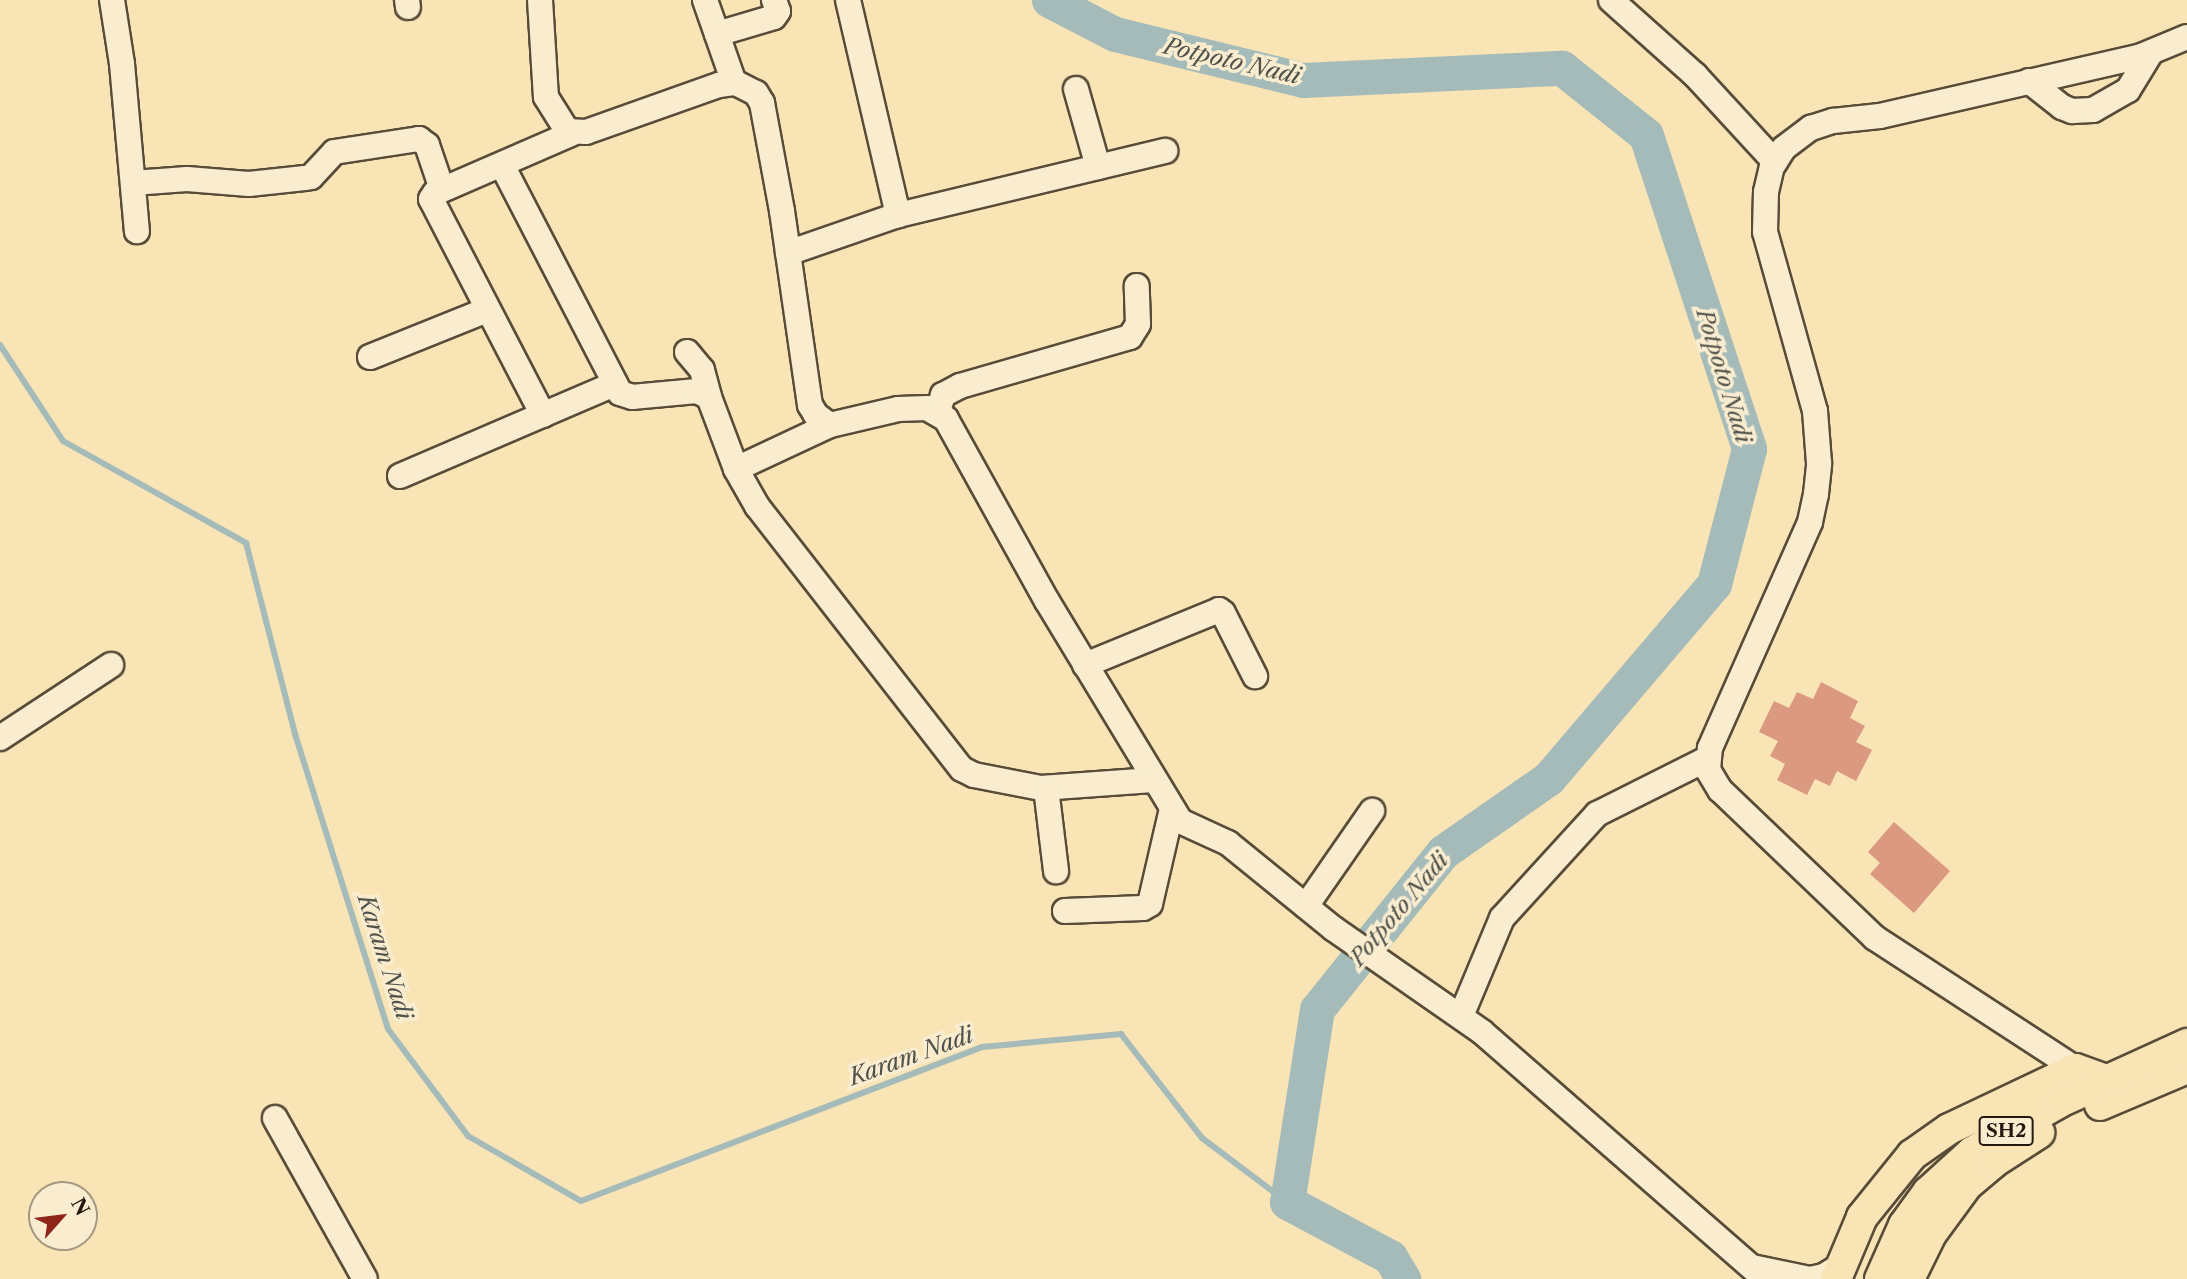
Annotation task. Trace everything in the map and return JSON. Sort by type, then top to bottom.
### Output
[{"type":"main road","name":"SH2","points":[[1909,1279],[1931,1234],[1967,1185],[2025,1141],[2187,1045]]},
{"type":"main road","name":"SH2","points":[[1881,1279],[1904,1225],[1946,1173],[1992,1138],[2115,1087],[2187,1068]]},
{"type":"main road","points":[[1838,1273],[1862,1217],[1912,1155],[1949,1129],[2077,1069],[2115,1087]]},
{"type":"street","points":[[112,0],[137,231]]},
{"type":"street","points":[[540,0],[546,97],[562,127],[573,133]]},
{"type":"street","points":[[705,0],[734,83]]},
{"type":"street","points":[[717,34],[774,17],[778,11],[774,0]]},
{"type":"street","points":[[848,0],[898,215]]},
{"type":"street","points":[[1611,0],[1695,75],[1775,162]]},
{"type":"street","points":[[2077,1069],[1875,938],[1720,790],[1708,770],[1707,759],[1810,522],[1816,494],[1819,463],[1815,411],[1765,232],[1766,192],[1775,162],[1784,148],[1801,134],[1822,124],[1880,116],[2150,54],[2187,37]]},
{"type":"street","points":[[2029,81],[2062,107],[2072,111],[2094,110],[2128,90],[2150,54]]},
{"type":"street","points":[[543,415],[432,203],[432,196],[573,133],[586,132],[719,85],[734,83],[746,86],[756,93],[762,103],[788,253],[810,405],[821,421],[830,425]]},
{"type":"street","points":[[1076,89],[1098,167]]},
{"type":"street","points":[[133,183],[187,179],[249,184],[312,177],[334,152],[419,139],[427,145],[442,190]]},
{"type":"street","points":[[788,253],[898,215],[1165,151]]},
{"type":"street","points":[[502,165],[615,384],[628,397],[697,391],[709,397]]},
{"type":"street","points":[[938,412],[943,395],[960,386],[1130,337],[1138,324],[1137,286]]},
{"type":"street","points":[[370,357],[487,310]]},
{"type":"street","points":[[687,352],[702,370],[709,397],[736,469],[757,506],[956,763],[974,775],[1046,788],[1153,780]]},
{"type":"street","points":[[400,476],[615,384]]},
{"type":"street","points":[[736,469],[830,425],[912,407],[938,412],[946,419],[1153,780],[1184,824],[1228,843],[1334,929],[1461,1016],[1759,1273],[1810,1279],[1838,1273]]},
{"type":"street","points":[[1085,665],[1219,610],[1223,612],[1255,676]]},
{"type":"street","points":[[0,738],[111,665]]},
{"type":"street","points":[[1461,1016],[1502,918],[1597,814],[1707,759]]},
{"type":"street","points":[[1046,788],[1056,871]]},
{"type":"street","points":[[1065,911],[1143,908],[1150,904],[1172,809]]},
{"type":"street","points":[[1306,906],[1372,811]]},
{"type":"street","points":[[275,1118],[365,1279]]},
{"type":"building","points":[[1821,682],[1858,701],[1850,718],[1865,726],[1856,742],[1872,750],[1856,781],[1837,771],[1830,786],[1815,779],[1807,795],[1777,780],[1785,764],[1770,756],[1778,741],[1759,732],[1774,701],[1789,708],[1797,692],[1813,699]]},
{"type":"building","points":[[1894,822],[1950,871],[1914,913],[1870,874],[1880,863],[1868,852]]},
{"type":"waterway","name":"Potpoto Nadi","points":[[1049,0],[1115,34],[1303,80],[1562,68],[1646,135],[1749,449],[1714,584],[1549,778],[1443,852],[1317,1009],[1287,1202],[1390,1257],[1403,1279]]},
{"type":"waterway","name":"Karam Nadi","points":[[0,345],[63,441],[246,543],[295,734],[388,1029],[468,1136],[581,1201],[982,1047],[1121,1034],[1202,1138],[1287,1202]]}]
